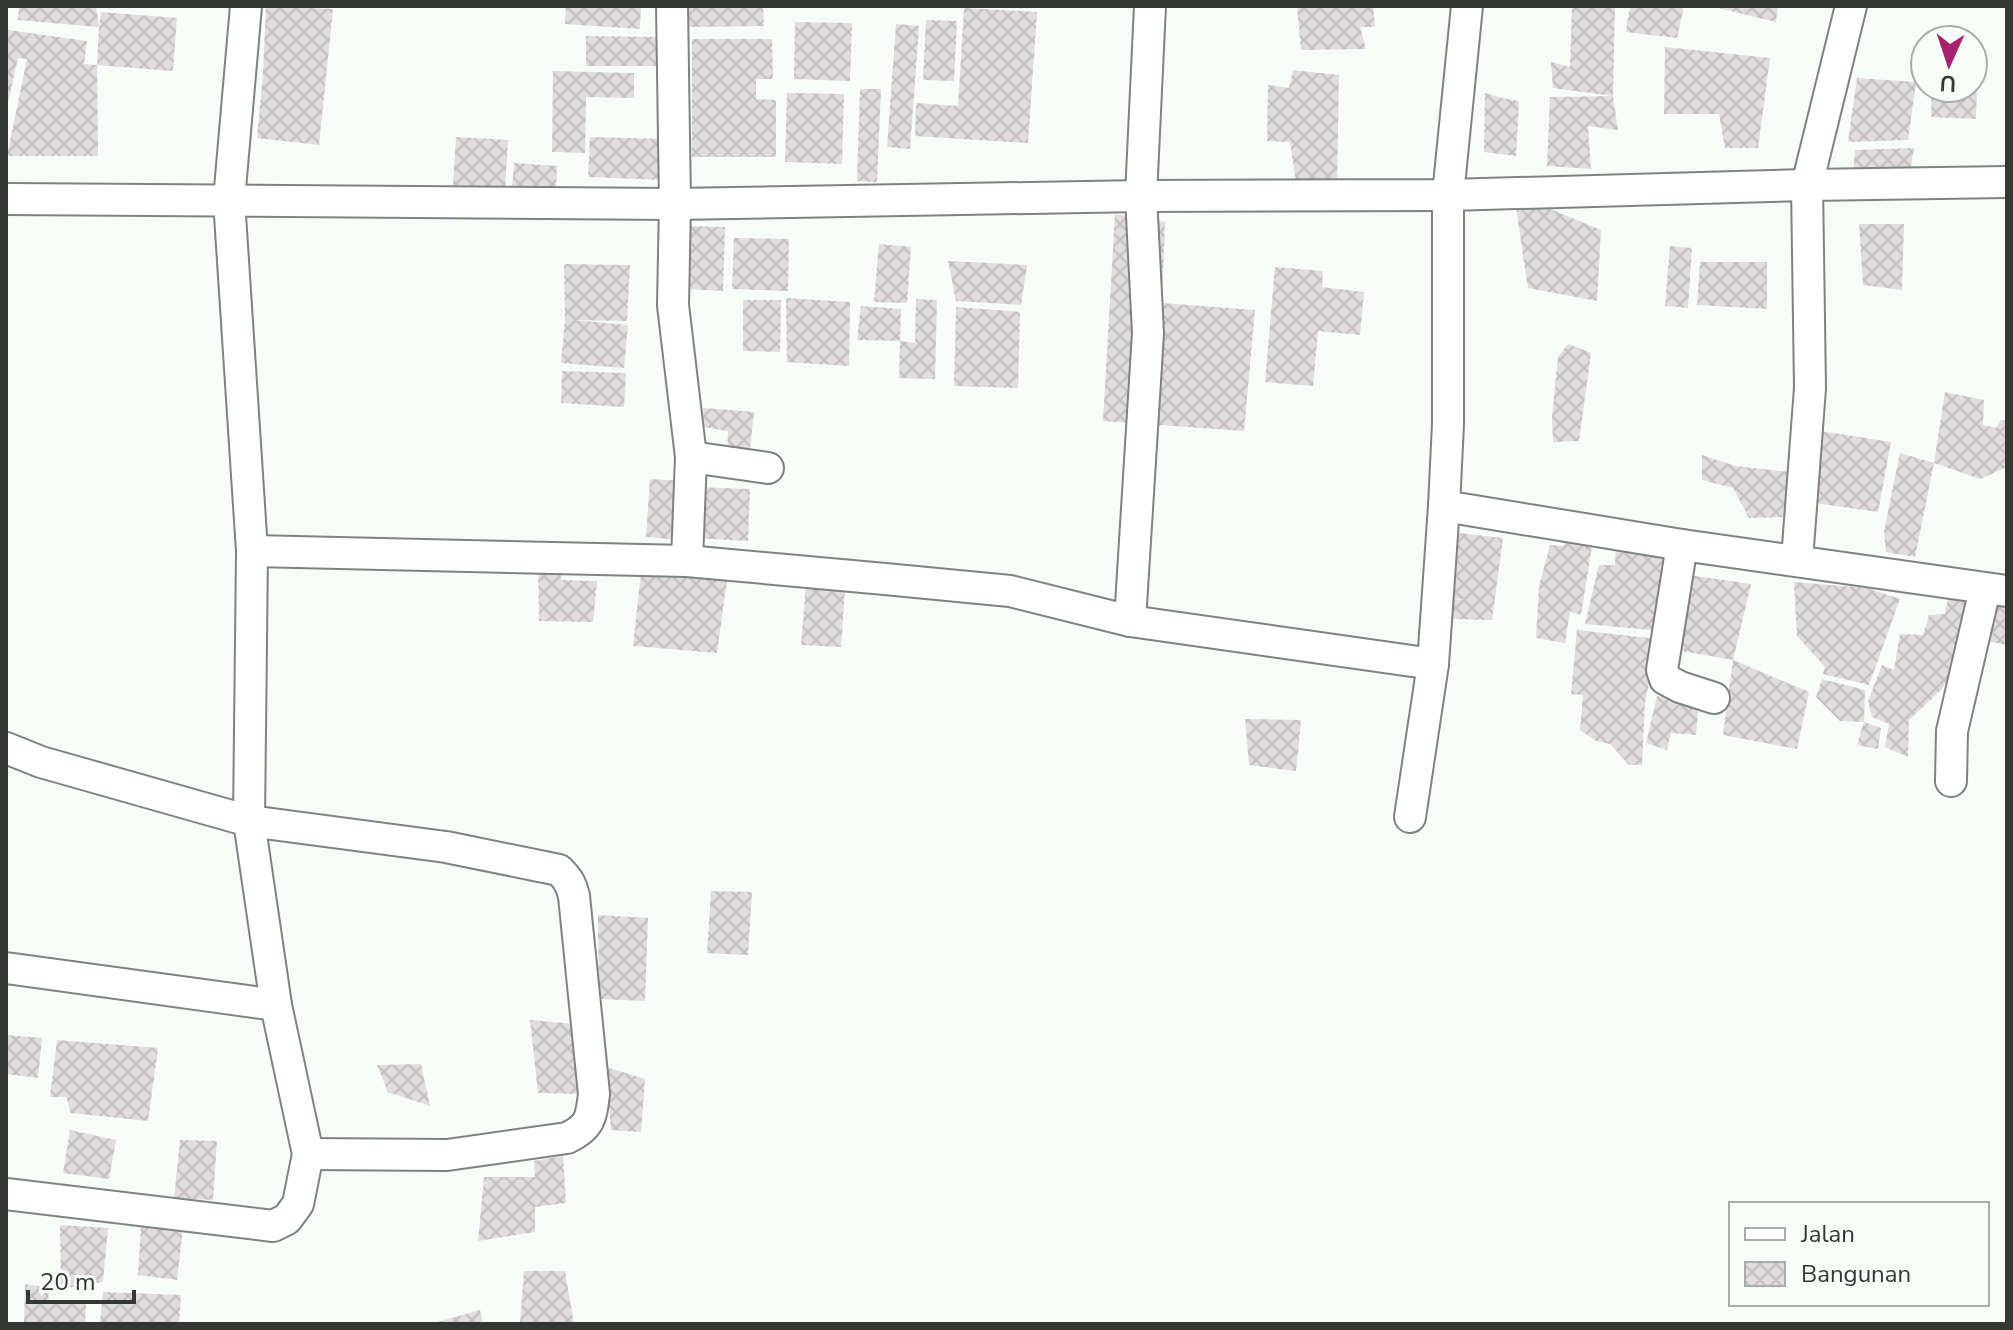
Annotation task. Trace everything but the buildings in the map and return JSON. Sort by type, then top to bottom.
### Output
[{"type":"street","points":[[6,1194],[273,1226],[287,1219],[298,1204],[308,1154],[276,1005],[249,821],[252,551],[229,200],[246,6]]},
{"type":"street","points":[[672,6],[673,305],[691,457],[687,561]]},
{"type":"street","points":[[1130,621],[1148,333],[1141,196],[1150,6]]},
{"type":"street","points":[[1410,817],[1433,664],[1448,424],[1448,195],[1467,6]]},
{"type":"street","points":[[1797,560],[1810,388],[1807,185],[1851,6]]},
{"type":"street","points":[[6,199],[675,204],[1141,196],[1448,195],[2007,182]]},
{"type":"street","points":[[691,457],[768,468]]},
{"type":"street","points":[[1444,506],[1682,545],[1996,590],[1952,731],[1951,781]]},
{"type":"street","points":[[1682,545],[1662,670],[1665,679],[1714,698]]},
{"type":"street","points":[[252,551],[687,561],[1010,591],[1130,621],[1433,664]]},
{"type":"street","points":[[6,748],[41,762],[249,821],[446,847],[559,870],[571,885],[594,1094],[590,1120],[584,1127],[567,1138],[447,1155],[308,1154]]},
{"type":"street","points":[[6,968],[276,1005]]}]
